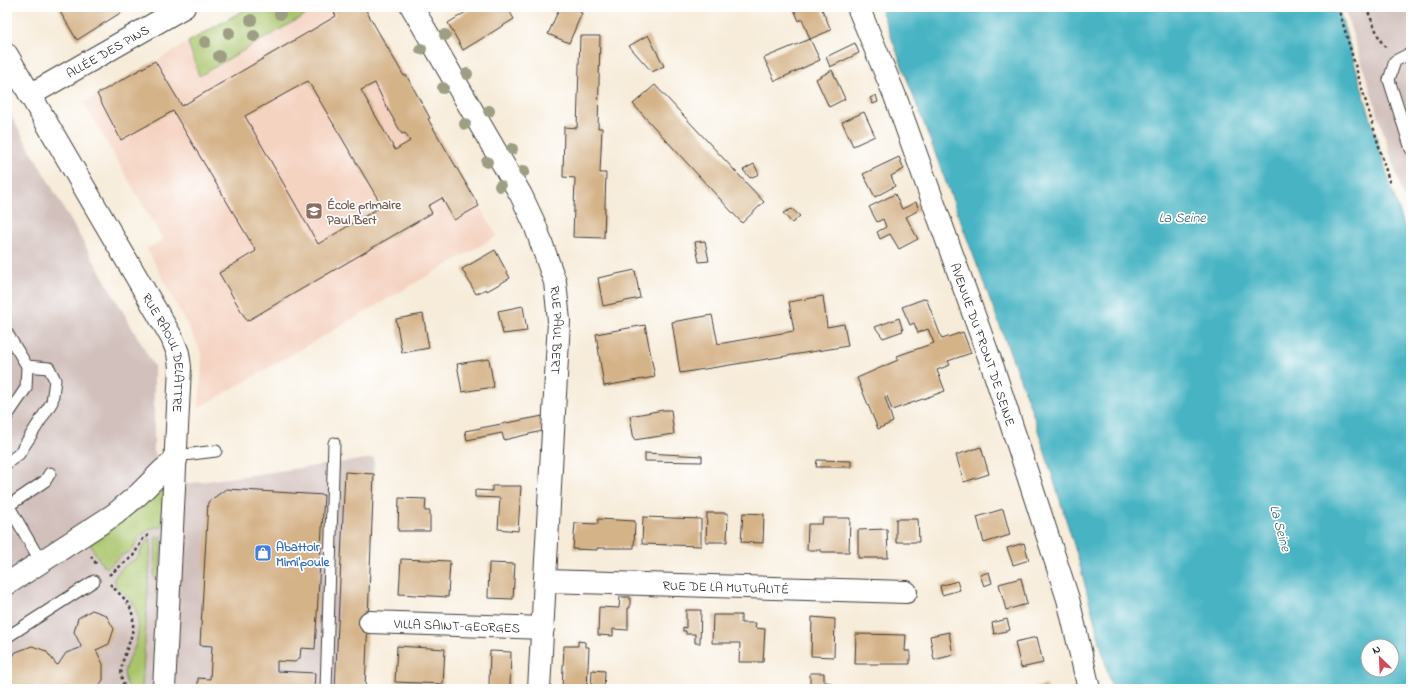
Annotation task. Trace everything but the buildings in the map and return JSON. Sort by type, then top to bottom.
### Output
[{"type":"street","name":"ALLÉE DES PINS","points":[[30,95],[184,7]]},
{"type":"street","name":"AVENUE DU FRONT DE SEINE","points":[[858,7],[895,96],[993,368],[1068,599],[1089,689]]},
{"type":"street","name":"RUE PAUL BERT","points":[[414,8],[521,195],[535,225],[555,282],[559,321],[539,689]]},
{"type":"street","name":"RUE RAOUL DELATTRE","points":[[7,55],[172,338],[178,353],[180,367],[164,689]]},
{"type":"street","points":[[7,584],[115,514],[139,494],[176,458]]},
{"type":"street","name":"RUE DE LA MUTUALITÉ","points":[[546,580],[906,592]]},
{"type":"street","name":"VILLA SAINT-GEORGES","points":[[370,622],[543,628]]},
{"type":"lane","points":[[1411,53],[1394,61],[1389,80],[1411,149]]},
{"type":"lane","points":[[7,333],[27,366],[26,388],[7,416]]},
{"type":"lane","points":[[7,463],[20,454],[52,402],[55,380],[49,368],[27,366]]},
{"type":"lane","points":[[326,689],[334,443]]},
{"type":"lane","points":[[176,458],[216,451]]},
{"type":"lane","points":[[41,562],[8,505],[45,481],[50,473]]},
{"type":"lane","points":[[7,637],[94,581]]},
{"type":"path","points":[[1338,7],[1390,184]]},
{"type":"path","points":[[1366,7],[1380,40],[1394,61]]},
{"type":"path","points":[[126,689],[123,684],[120,670],[132,634],[132,615],[128,603],[110,585],[106,578],[133,556],[143,539],[154,532]]},
{"type":"path","points":[[90,554],[98,566]]},
{"type":"shaded area","name":"École primaire Paul Bert","points":[[249,7],[364,7],[404,76],[406,75],[430,118],[428,119],[497,236],[199,408],[202,356],[198,345],[147,249],[163,240],[84,103]]},
{"type":"shaded area","points":[[1344,7],[1411,7],[1411,221],[1368,83]]},
{"type":"shaded area","points":[[7,109],[154,366],[154,453],[186,484],[374,458],[363,689],[7,689]]},
{"type":"green space","points":[[249,7],[299,7],[307,14],[199,76],[188,42]]},
{"type":"green space","points":[[159,484],[163,486],[164,494],[162,527],[155,527],[145,532],[139,537],[132,550],[121,556],[108,567],[103,566],[90,544],[120,523]]},
{"type":"green space","points":[[156,537],[162,537],[159,580],[154,579]]},
{"type":"green space","points":[[151,539],[142,689],[130,689],[126,683],[124,672],[137,640],[137,615],[136,609],[130,599],[116,587],[114,579],[123,567],[138,557],[144,544]]},
{"type":"water","name":"La Seine","points":[[880,7],[1338,7],[1390,184],[1411,246],[1411,689],[1112,689],[1078,558],[1032,411]]},
{"type":"place","name":"École primaire Paul Bert","points":[[314,211]]},
{"type":"place","name":"Abattoir Mimi'poule","points":[[263,553]]}]
